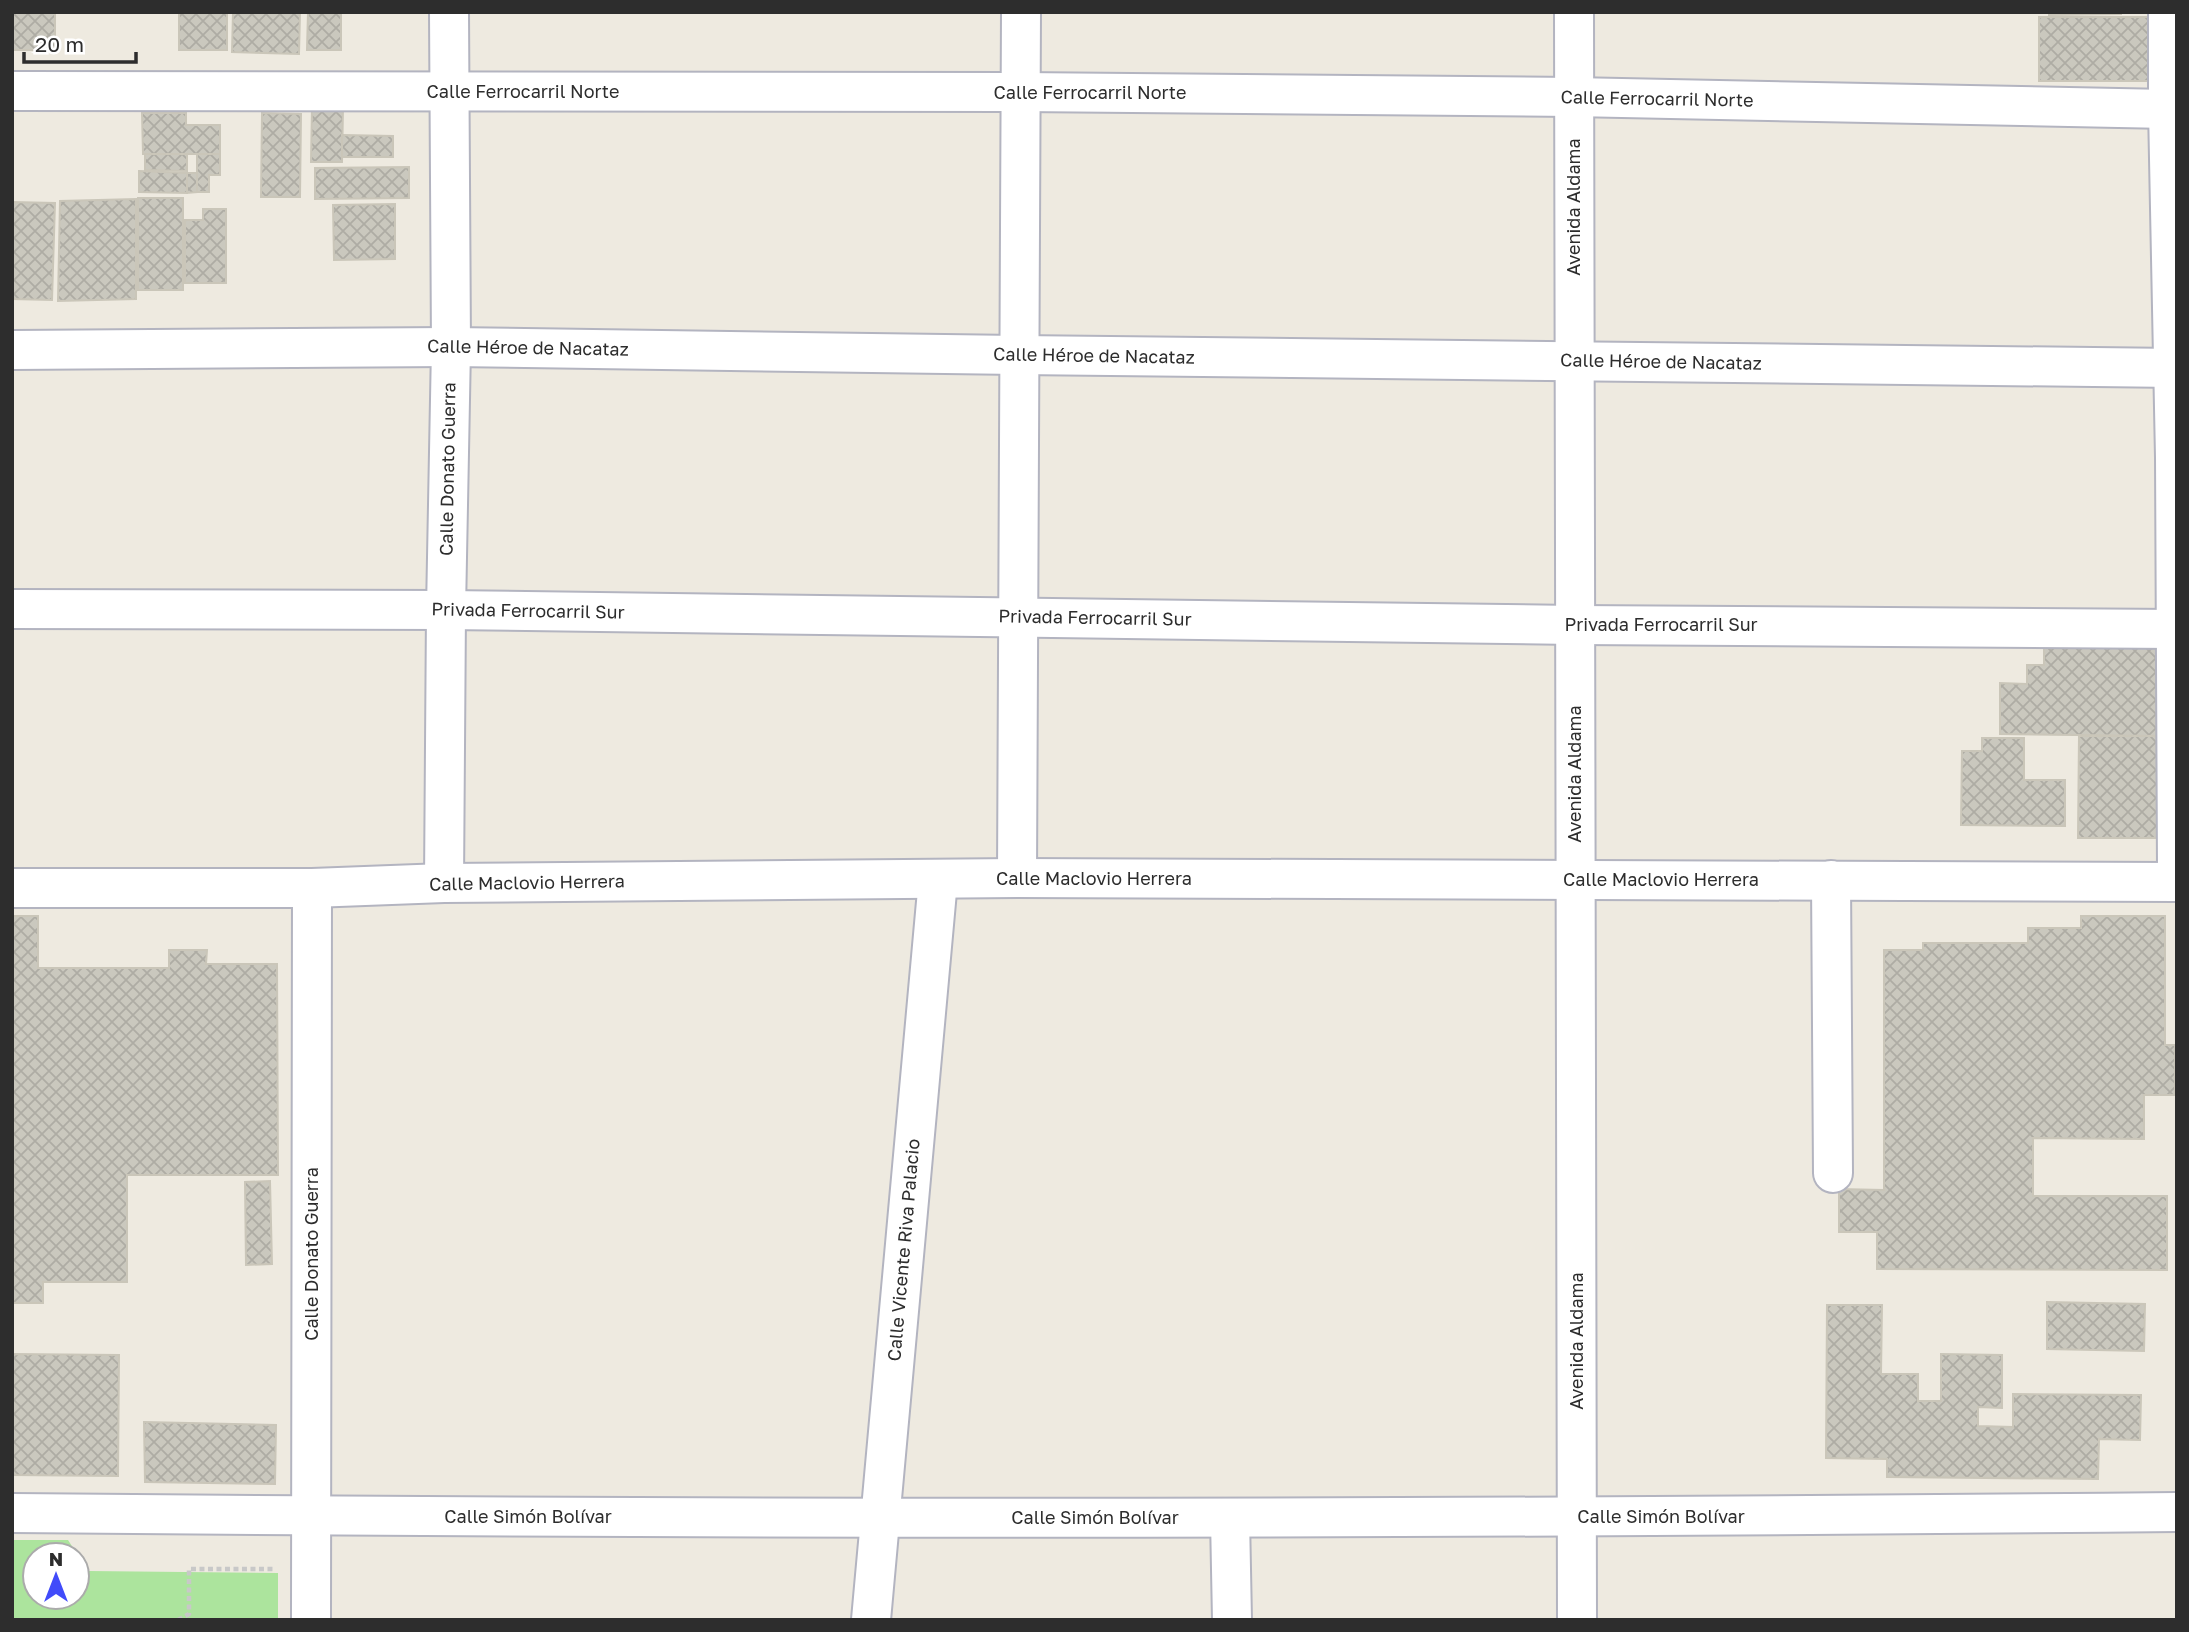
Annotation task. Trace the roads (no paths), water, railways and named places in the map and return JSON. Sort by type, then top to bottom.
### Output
[{"type":"street","name":"Calle Donato Guerra","points":[[444,883],[450,347],[449,12]]},
{"type":"street","points":[[1017,878],[1021,12]]},
{"type":"street","name":"Avenida Aldama","points":[[1574,12],[1577,1620]]},
{"type":"street","points":[[2168,12],[2176,457],[2177,869]]},
{"type":"street","name":"Calle Ferrocarril Norte","points":[[12,91],[1020,92],[1573,97],[2168,109]]},
{"type":"street","name":"Calle Héroe de Nacataz","points":[[12,350],[450,347],[2175,368]]},
{"type":"street","name":"Privada Ferrocarril Sur","points":[[12,609],[446,610],[1575,625],[2176,629]]},
{"type":"street","name":"Calle Maclovio Herrera","points":[[12,888],[312,888],[444,883],[1017,878],[2177,881]]},
{"type":"street","name":"Calle Vicente Riva Palacio","points":[[871,1620],[938,880]]},
{"type":"street","points":[[1830,880],[1833,1173]]},
{"type":"street","name":"Calle Donato Guerra","points":[[311,1620],[312,888]]},
{"type":"street","name":"Calle Simón Bolívar","points":[[12,1513],[880,1519],[1577,1518],[2177,1512]]},
{"type":"street","points":[[1230,1518],[1232,1620]]}]
